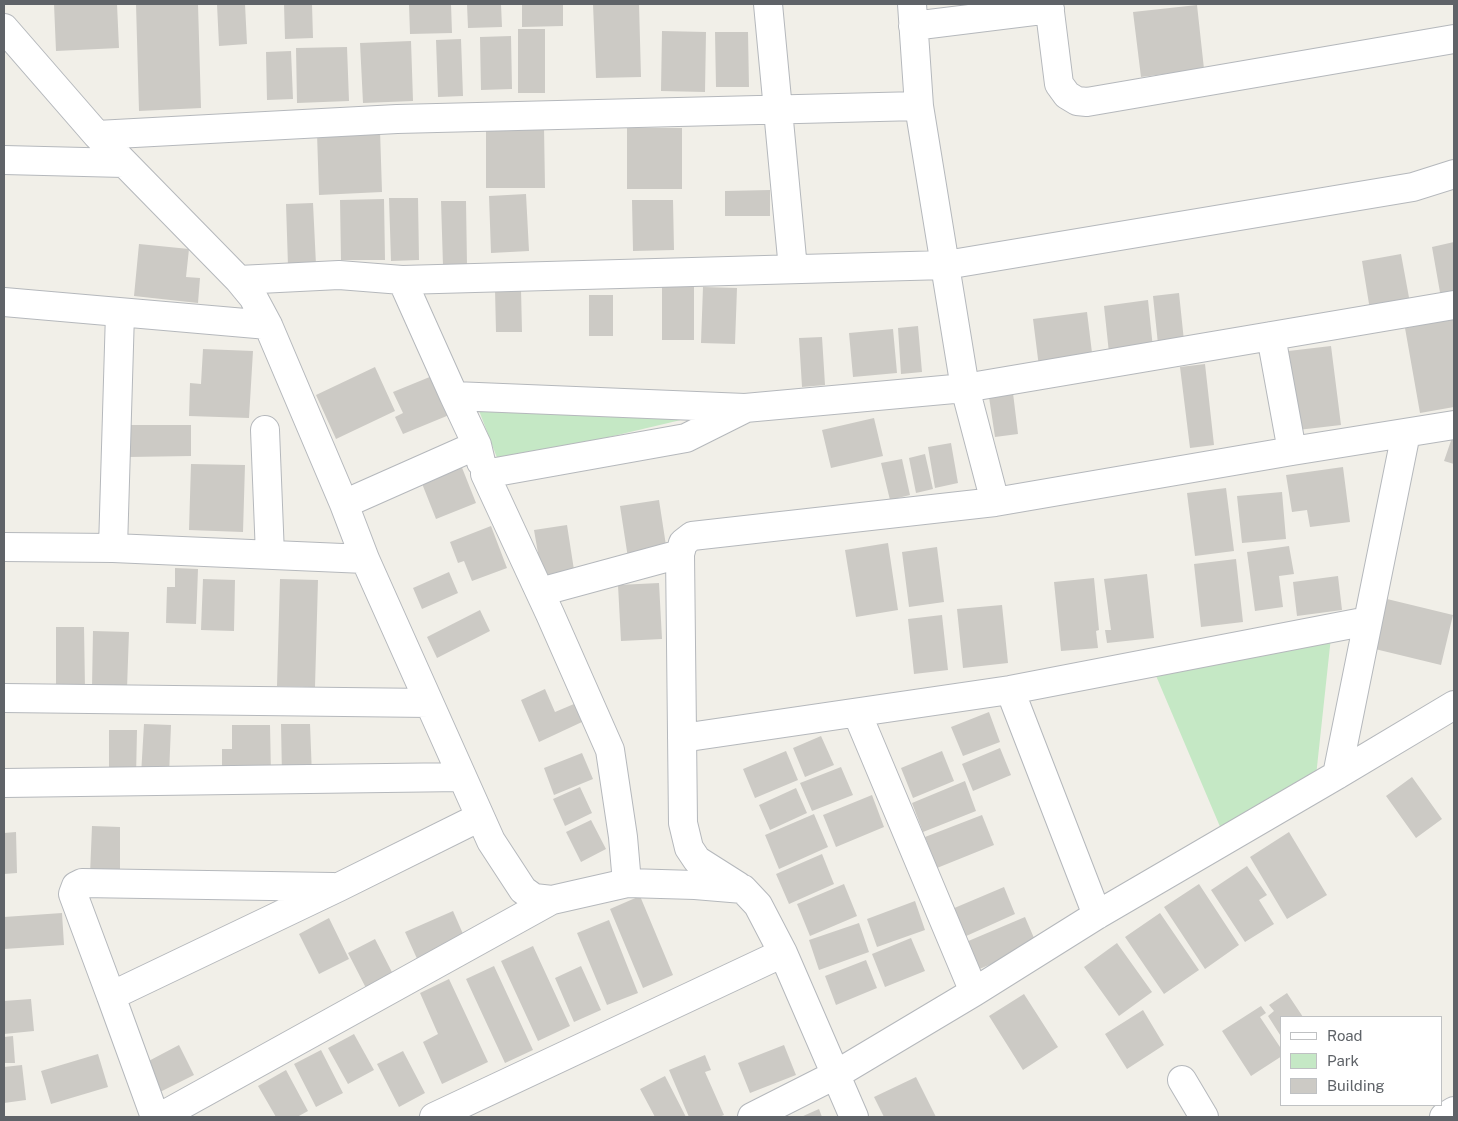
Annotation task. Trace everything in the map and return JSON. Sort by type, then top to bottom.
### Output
[{"type":"street","points":[[768,4],[793,269]]},
{"type":"street","points":[[995,502],[965,388],[919,106],[913,15],[1049,6],[1059,84],[1067,95],[1077,101],[1087,102],[1454,39]]},
{"type":"street","points":[[4,28],[97,135],[239,280],[253,297],[268,325],[366,560],[491,841],[523,890],[534,898],[552,900]]},
{"type":"street","points":[[97,135],[397,119],[919,106]]},
{"type":"street","points":[[4,160],[124,163]]},
{"type":"street","points":[[239,280],[339,275],[402,280],[946,266],[1413,187],[1454,174]]},
{"type":"street","points":[[402,280],[476,445],[485,474],[610,750],[628,883]]},
{"type":"street","points":[[4,302],[268,325]]},
{"type":"street","points":[[454,396],[745,408],[965,388],[1454,304]]},
{"type":"street","points":[[112,548],[120,313]]},
{"type":"street","points":[[1271,336],[1292,451]]},
{"type":"street","points":[[485,474],[686,438],[745,408]]},
{"type":"street","points":[[854,1117],[783,952],[758,905],[743,889],[697,860],[689,848],[683,823],[680,554],[683,542],[692,536],[995,502],[1454,425]]},
{"type":"street","points":[[265,430],[270,555]]},
{"type":"street","points":[[1337,776],[1406,433]]},
{"type":"street","points":[[344,504],[476,445]]},
{"type":"street","points":[[4,547],[112,548],[366,560]]},
{"type":"street","points":[[540,592],[680,554]]},
{"type":"street","points":[[682,738],[1010,690],[1368,621]]},
{"type":"street","points":[[1010,690],[1097,915]]},
{"type":"street","points":[[4,698],[429,703]]},
{"type":"street","points":[[752,1117],[835,1075],[974,992],[1097,915],[1337,776],[1454,705]]},
{"type":"street","points":[[857,713],[974,992]]},
{"type":"street","points":[[4,784],[462,777]]},
{"type":"street","points":[[111,996],[480,817]]},
{"type":"street","points":[[155,1117],[73,894],[76,886],[82,883],[339,887]]},
{"type":"street","points":[[160,1117],[552,900],[628,883],[743,889]]},
{"type":"street","points":[[434,1117],[783,952]]},
{"type":"street","points":[[1182,1080],[1204,1117]]},
{"type":"street","points":[[1444,1117],[1454,1111]]},
{"type":"green space","points":[[478,408],[702,415],[499,463]]},
{"type":"green space","points":[[1331,637],[1316,776],[1221,829],[1154,671]]},
{"type":"building","points":[[54,4],[117,4],[119,48],[56,51]]},
{"type":"building","points":[[136,4],[198,4],[201,108],[139,111]]},
{"type":"building","points":[[217,4],[245,4],[247,44],[219,46]]},
{"type":"building","points":[[284,4],[312,4],[313,38],[285,39]]},
{"type":"building","points":[[409,4],[451,4],[452,33],[410,34]]},
{"type":"building","points":[[467,4],[501,4],[502,27],[468,28]]},
{"type":"building","points":[[522,4],[563,4],[563,26],[522,27]]},
{"type":"building","points":[[593,4],[639,4],[641,77],[596,78]]},
{"type":"building","points":[[1197,5],[1204,69],[1141,77],[1133,12]]},
{"type":"building","points":[[518,29],[545,29],[545,93],[518,93]]},
{"type":"building","points":[[662,31],[706,32],[705,92],[661,91]]},
{"type":"building","points":[[715,32],[748,32],[749,87],[716,87]]},
{"type":"building","points":[[511,36],[512,89],[481,90],[480,37]]},
{"type":"building","points":[[461,39],[463,96],[438,97],[436,40]]},
{"type":"building","points":[[411,41],[413,101],[363,103],[360,43]]},
{"type":"building","points":[[347,47],[349,101],[297,103],[296,48]]},
{"type":"building","points":[[291,51],[293,99],[267,100],[266,52]]},
{"type":"building","points":[[486,127],[544,127],[545,188],[486,188]]},
{"type":"building","points":[[627,128],[682,128],[682,189],[627,189]]},
{"type":"building","points":[[380,130],[382,192],[319,195],[317,133]]},
{"type":"building","points":[[770,190],[770,216],[725,216],[725,191]]},
{"type":"building","points":[[526,194],[529,251],[491,253],[489,196]]},
{"type":"building","points":[[389,198],[418,198],[419,260],[391,261]]},
{"type":"building","points":[[384,199],[385,260],[341,260],[340,200]]},
{"type":"building","points":[[632,200],[673,200],[674,250],[633,251]]},
{"type":"building","points":[[441,201],[466,201],[467,266],[443,266]]},
{"type":"building","points":[[313,203],[316,265],[288,266],[286,204]]},
{"type":"building","points":[[1454,242],[1454,296],[1441,298],[1432,247]]},
{"type":"building","points":[[139,244],[189,249],[186,277],[200,278],[198,303],[134,296]]},
{"type":"building","points":[[1401,254],[1410,303],[1370,310],[1362,261]]},
{"type":"building","points":[[662,285],[694,285],[694,340],[662,340]]},
{"type":"building","points":[[703,287],[737,288],[735,344],[701,343]]},
{"type":"building","points":[[495,289],[521,289],[522,332],[496,332]]},
{"type":"building","points":[[1179,293],[1184,341],[1158,344],[1153,296]]},
{"type":"building","points":[[589,295],[613,295],[613,336],[589,336]]},
{"type":"building","points":[[1148,300],[1153,348],[1109,353],[1104,306]]},
{"type":"building","points":[[1087,312],[1093,361],[1039,367],[1033,319]]},
{"type":"building","points":[[1454,319],[1454,407],[1420,413],[1405,328]]},
{"type":"building","points":[[918,326],[922,372],[901,374],[898,328]]},
{"type":"building","points":[[893,329],[897,373],[853,377],[849,333]]},
{"type":"building","points":[[822,337],[825,385],[802,387],[799,338]]},
{"type":"building","points":[[1331,346],[1341,425],[1289,431],[1280,352]]},
{"type":"building","points":[[203,349],[253,351],[249,418],[189,416],[190,383],[201,384]]},
{"type":"building","points":[[1205,364],[1214,445],[1190,448],[1180,367]]},
{"type":"building","points":[[375,367],[395,411],[336,439],[316,395]]},
{"type":"building","points":[[437,374],[454,413],[403,434],[395,417],[403,413],[393,392]]},
{"type":"building","points":[[1013,393],[1018,434],[995,437],[989,397]]},
{"type":"building","points":[[874,418],[883,456],[831,468],[822,430]]},
{"type":"building","points":[[129,425],[191,425],[191,456],[129,457]]},
{"type":"building","points":[[1454,432],[1454,464],[1444,461]]},
{"type":"building","points":[[951,443],[958,483],[935,488],[928,447]]},
{"type":"building","points":[[925,454],[933,489],[916,493],[909,458]]},
{"type":"building","points":[[902,459],[910,495],[890,500],[881,463]]},
{"type":"building","points":[[459,460],[476,503],[436,519],[419,476]]},
{"type":"building","points":[[191,464],[245,465],[243,532],[189,530]]},
{"type":"building","points":[[1343,467],[1350,522],[1310,527],[1307,510],[1292,512],[1286,475]]},
{"type":"building","points":[[1226,488],[1234,551],[1195,556],[1187,493]]},
{"type":"building","points":[[1282,492],[1286,539],[1242,543],[1237,496]]},
{"type":"building","points":[[659,500],[667,552],[628,558],[620,506]]},
{"type":"building","points":[[567,525],[574,570],[542,576],[534,530]]},
{"type":"building","points":[[491,526],[507,568],[472,581],[464,561],[458,563],[450,542]]},
{"type":"building","points":[[888,543],[898,610],[856,617],[845,550]]},
{"type":"building","points":[[1289,546],[1294,574],[1279,576],[1283,607],[1255,611],[1247,552]]},
{"type":"building","points":[[937,547],[944,602],[909,607],[902,552]]},
{"type":"building","points":[[1236,559],[1243,622],[1201,627],[1194,564]]},
{"type":"building","points":[[175,568],[198,569],[196,624],[166,623],[167,587],[175,587]]},
{"type":"building","points":[[449,572],[458,593],[422,609],[413,588]]},
{"type":"building","points":[[1147,574],[1154,638],[1107,643],[1105,630],[1111,630],[1104,579]]},
{"type":"building","points":[[1338,576],[1342,610],[1297,616],[1293,582]]},
{"type":"building","points":[[1094,578],[1099,630],[1096,631],[1098,648],[1061,651],[1054,582]]},
{"type":"building","points":[[203,579],[235,580],[234,631],[201,630]]},
{"type":"building","points":[[280,579],[318,580],[315,687],[277,686]]},
{"type":"building","points":[[659,583],[662,639],[621,641],[618,585]]},
{"type":"building","points":[[1387,599],[1453,615],[1441,665],[1375,649]]},
{"type":"building","points":[[1002,605],[1008,663],[963,668],[957,609]]},
{"type":"building","points":[[480,610],[490,631],[437,658],[427,637]]},
{"type":"building","points":[[942,615],[948,670],[914,674],[908,619]]},
{"type":"building","points":[[56,627],[84,627],[85,689],[56,690]]},
{"type":"building","points":[[93,631],[129,632],[127,689],[92,688]]},
{"type":"building","points":[[545,689],[555,712],[574,704],[582,722],[539,742],[521,700]]},
{"type":"building","points":[[989,712],[1000,742],[963,756],[951,727]]},
{"type":"building","points":[[144,724],[171,725],[169,776],[141,775]]},
{"type":"building","points":[[281,724],[310,724],[312,776],[282,777]]},
{"type":"building","points":[[232,725],[270,725],[271,775],[222,776],[222,749],[232,749]]},
{"type":"building","points":[[109,730],[137,730],[136,778],[109,778]]},
{"type":"building","points":[[821,736],[834,765],[805,777],[793,748]]},
{"type":"building","points":[[1000,748],[1011,775],[973,791],[962,764]]},
{"type":"building","points":[[786,751],[798,780],[755,798],[743,769]]},
{"type":"building","points":[[942,751],[954,781],[913,798],[901,768]]},
{"type":"building","points":[[582,753],[593,779],[554,795],[544,768]]},
{"type":"building","points":[[841,767],[853,795],[812,811],[800,783]]},
{"type":"building","points":[[1412,777],[1442,819],[1416,838],[1386,796]]},
{"type":"building","points":[[965,781],[976,811],[923,832],[912,803]]},
{"type":"building","points":[[580,787],[592,813],[565,826],[553,799]]},
{"type":"building","points":[[796,788],[807,813],[770,830],[759,805]]},
{"type":"building","points":[[872,795],[884,827],[836,847],[823,815]]},
{"type":"building","points":[[814,814],[828,847],[779,869],[765,835]]},
{"type":"building","points":[[982,815],[994,845],[937,868],[925,837]]},
{"type":"building","points":[[591,820],[606,849],[581,862],[566,832]]},
{"type":"building","points":[[92,826],[120,827],[120,876],[90,875]]},
{"type":"building","points":[[16,832],[17,873],[4,874],[4,833]]},
{"type":"building","points":[[1289,832],[1327,895],[1287,919],[1250,857]]},
{"type":"building","points":[[822,854],[834,884],[789,904],[776,874]]},
{"type":"building","points":[[1247,866],[1267,895],[1259,900],[1274,924],[1245,942],[1211,890]]},
{"type":"building","points":[[844,884],[857,916],[810,936],[797,904]]},
{"type":"building","points":[[1199,884],[1239,945],[1205,969],[1164,907]]},
{"type":"building","points":[[1004,887],[1015,914],[964,937],[952,909]]},
{"type":"building","points":[[640,896],[673,975],[643,988],[610,909]]},
{"type":"building","points":[[915,901],[925,930],[877,947],[867,919]]},
{"type":"building","points":[[453,911],[467,943],[419,963],[405,932]]},
{"type":"building","points":[[62,913],[64,945],[4,949],[4,917]]},
{"type":"building","points":[[1160,913],[1199,970],[1164,994],[1125,937]]},
{"type":"building","points":[[1025,917],[1037,945],[977,970],[966,942]]},
{"type":"building","points":[[329,918],[349,959],[319,974],[299,934]]},
{"type":"building","points":[[609,920],[638,993],[607,1005],[577,933]]},
{"type":"building","points":[[859,923],[869,952],[819,970],[809,940]]},
{"type":"building","points":[[911,938],[925,971],[885,987],[872,954]]},
{"type":"building","points":[[375,939],[394,976],[367,990],[348,953]]},
{"type":"building","points":[[1117,943],[1152,992],[1119,1016],[1084,967]]},
{"type":"building","points":[[533,946],[570,1026],[538,1041],[501,961]]},
{"type":"building","points":[[866,960],[877,988],[836,1005],[825,976]]},
{"type":"building","points":[[494,966],[533,1050],[505,1063],[466,979]]},
{"type":"building","points":[[581,966],[601,1010],[574,1022],[555,978]]},
{"type":"building","points":[[449,979],[488,1062],[442,1084],[423,1042],[438,1034],[420,993]]},
{"type":"building","points":[[1287,993],[1302,1016],[1280,1016],[1280,1035],[1268,1016],[1274,1011],[1269,1005]]},
{"type":"building","points":[[1024,994],[1058,1047],[1023,1070],[989,1016]]},
{"type":"building","points":[[31,999],[34,1031],[4,1034],[4,1001]]},
{"type":"building","points":[[1261,1006],[1266,1013],[1260,1017],[1280,1047],[1280,1057],[1251,1076],[1222,1031]]},
{"type":"building","points":[[1143,1010],[1164,1045],[1127,1069],[1105,1034]]},
{"type":"building","points":[[354,1034],[374,1070],[348,1084],[328,1048]]},
{"type":"building","points":[[13,1036],[15,1063],[4,1063],[4,1037]]},
{"type":"building","points":[[179,1045],[194,1075],[158,1093],[143,1064]]},
{"type":"building","points":[[784,1045],[796,1075],[750,1093],[738,1063]]},
{"type":"building","points":[[321,1050],[343,1093],[316,1107],[294,1064]]},
{"type":"building","points":[[403,1051],[425,1093],[399,1107],[377,1064]]},
{"type":"building","points":[[98,1054],[108,1087],[51,1104],[41,1071]]},
{"type":"building","points":[[705,1055],[711,1070],[705,1072],[724,1115],[719,1117],[689,1117],[669,1070]]},
{"type":"building","points":[[22,1065],[26,1100],[4,1103],[4,1067]]},
{"type":"building","points":[[286,1070],[308,1111],[297,1117],[276,1117],[258,1086]]},
{"type":"building","points":[[665,1076],[686,1117],[655,1117],[640,1089]]},
{"type":"building","points":[[916,1077],[936,1117],[884,1117],[874,1097]]},
{"type":"building","points":[[819,1109],[822,1117],[801,1117]]}]
